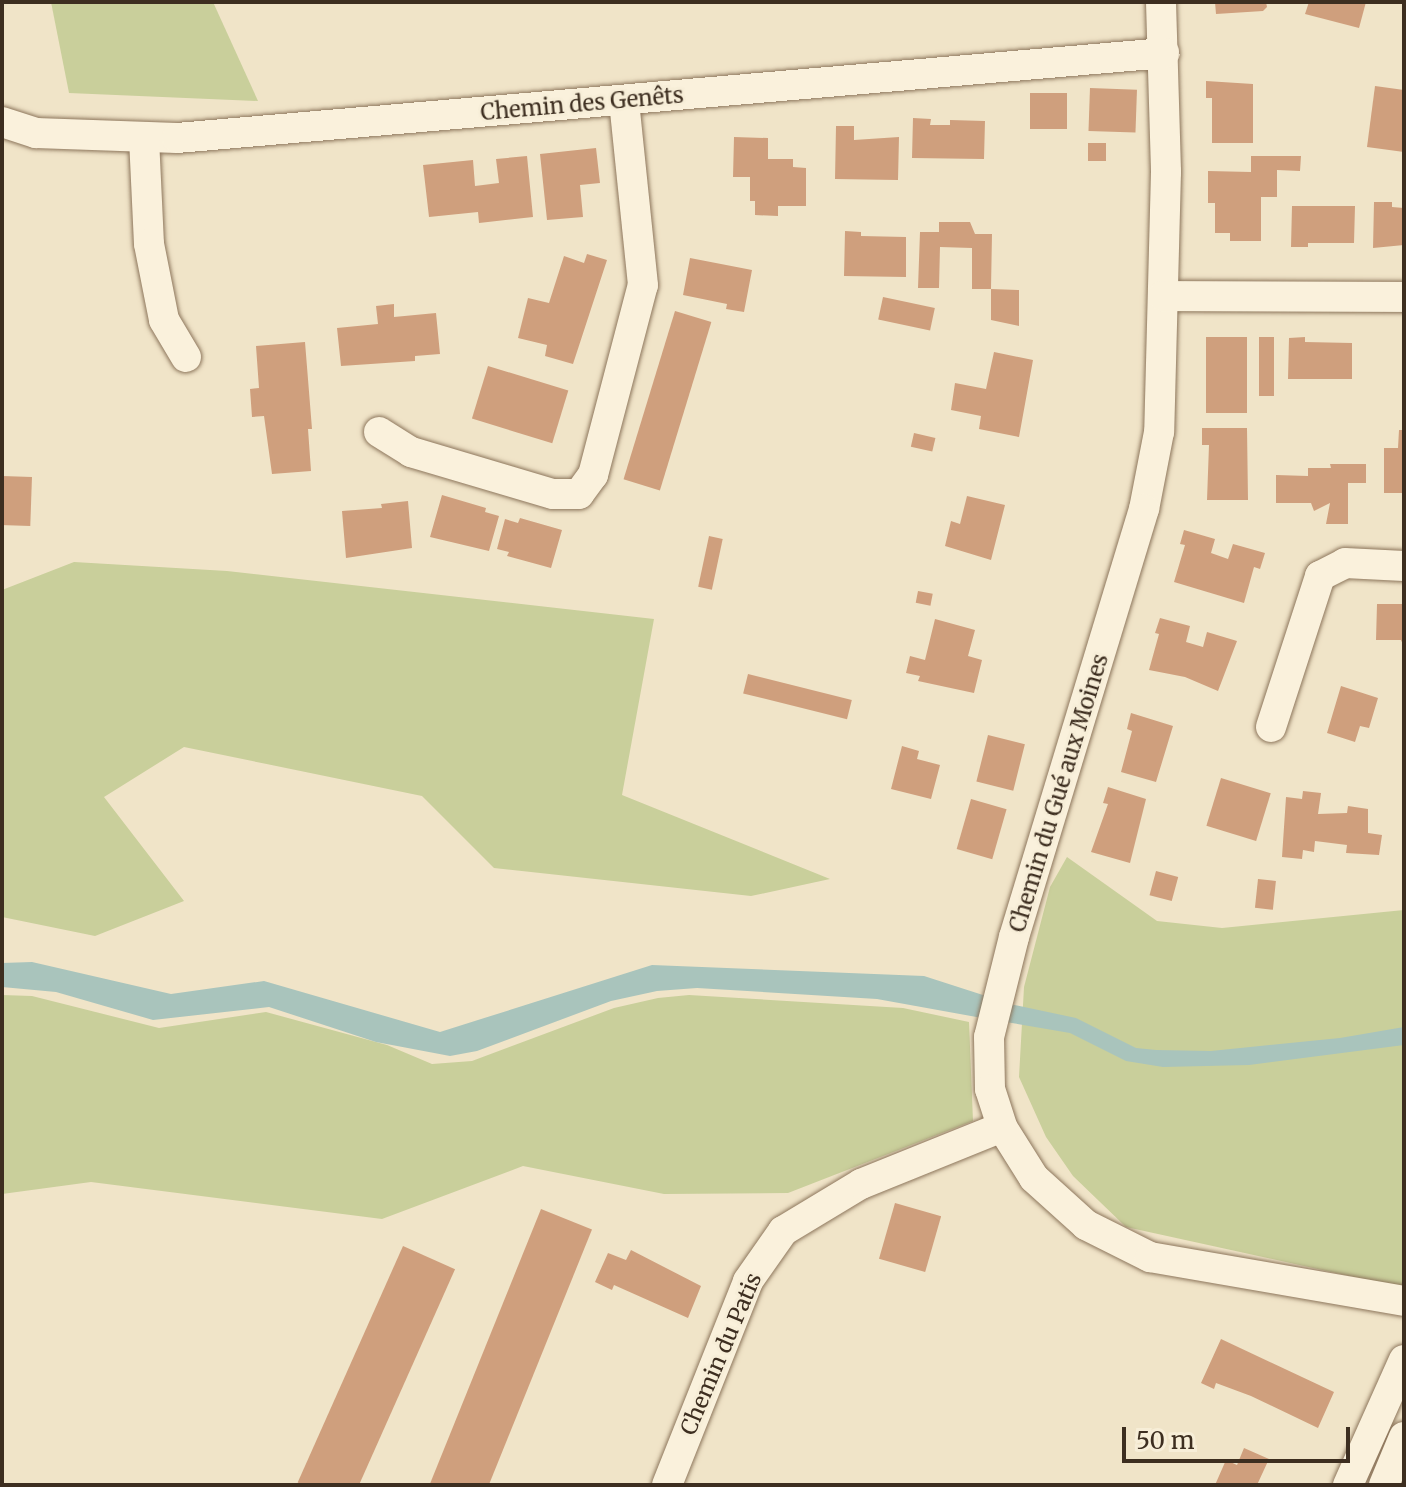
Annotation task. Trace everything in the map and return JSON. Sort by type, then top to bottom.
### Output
[{"type":"street","name":"Chemin du Gué aux Moines","points":[[1161,2],[1164,53],[1163,296],[1159,432],[1144,509],[1014,937],[989,1037],[990,1089],[1002,1127],[1034,1178],[1086,1225],[1150,1257],[1404,1301]]},
{"type":"street","name":"Chemin des Genêts","points":[[2,122],[36,133],[144,138],[624,101],[1164,53]]},
{"type":"street","points":[[379,432],[411,452],[553,494],[579,494],[593,475],[643,285],[624,101]]},
{"type":"street","points":[[144,138],[149,244],[164,320],[186,357]]},
{"type":"street","points":[[1163,296],[1404,297]]},
{"type":"street","points":[[1271,727],[1320,576],[1345,563],[1404,566]]},
{"type":"street","name":"Chemin du Patis","points":[[667,1485],[748,1281],[783,1231],[861,1184],[1002,1127]]},
{"type":"street","points":[[1348,1485],[1404,1360]]},
{"type":"street","points":[[1384,1485],[1404,1437]]},
{"type":"green space","points":[[51,2],[213,2],[258,101],[69,93]]},
{"type":"green space","points":[[74,562],[227,571],[654,619],[622,795],[830,879],[751,896],[494,868],[422,796],[184,747],[104,797],[184,901],[95,936],[2,917],[2,590]]},
{"type":"green space","points":[[1067,857],[1157,921],[1222,928],[1404,910],[1404,1288],[1126,1227],[1073,1176],[1046,1137],[1019,1077],[1024,987],[1050,887]]},
{"type":"green space","points":[[2,995],[32,996],[159,1028],[266,1012],[387,1045],[432,1064],[472,1061],[614,1008],[658,998],[689,995],[903,1008],[969,1022],[973,1121],[788,1193],[664,1194],[523,1166],[382,1219],[91,1182],[2,1194]]},
{"type":"water","points":[[32,962],[171,994],[264,981],[440,1032],[652,965],[924,976],[986,996],[982,1018],[877,999],[697,988],[657,991],[611,1001],[477,1051],[450,1056],[376,1042],[269,1007],[153,1020],[56,992],[2,987],[2,963]]},
{"type":"water","points":[[1010,1004],[1076,1018],[1136,1048],[1211,1051],[1340,1038],[1404,1027],[1404,1045],[1249,1065],[1163,1067],[1126,1061],[1070,1033],[1006,1022]]},
{"type":"building","points":[[1215,2],[1266,2],[1267,7],[1263,11],[1216,14]]},
{"type":"building","points":[[1309,2],[1366,2],[1359,28],[1305,14]]},
{"type":"building","points":[[1206,81],[1253,84],[1253,143],[1212,143],[1212,98],[1206,98]]},
{"type":"building","points":[[1375,86],[1404,90],[1404,152],[1367,147]]},
{"type":"building","points":[[1090,88],[1137,90],[1135,133],[1088,131]]},
{"type":"building","points":[[1030,93],[1067,93],[1067,129],[1030,129]]},
{"type":"building","points":[[913,118],[931,119],[930,125],[950,125],[950,120],[985,121],[984,159],[912,158]]},
{"type":"building","points":[[836,126],[854,126],[854,140],[899,137],[898,180],[835,179]]},
{"type":"building","points":[[734,137],[768,138],[768,159],[793,159],[793,167],[806,168],[806,206],[778,206],[778,216],[755,215],[755,201],[750,201],[750,177],[733,177]]},
{"type":"building","points":[[1088,143],[1106,143],[1106,161],[1088,161]]},
{"type":"building","points":[[596,148],[600,183],[580,185],[583,217],[547,220],[540,154]]},
{"type":"building","points":[[527,156],[533,217],[479,223],[478,212],[429,217],[423,165],[473,160],[475,186],[499,183],[496,159]]},
{"type":"building","points":[[1251,156],[1301,156],[1300,171],[1277,170],[1277,197],[1261,197],[1261,241],[1230,241],[1230,233],[1215,233],[1215,203],[1208,203],[1208,171],[1251,172]]},
{"type":"building","points":[[1374,202],[1392,202],[1392,207],[1404,208],[1404,245],[1373,248]]},
{"type":"building","points":[[1292,206],[1355,206],[1354,243],[1308,243],[1308,247],[1291,247]]},
{"type":"building","points":[[939,222],[970,222],[975,234],[992,234],[991,289],[972,289],[972,248],[940,247],[939,288],[918,288],[920,232],[939,232]]},
{"type":"building","points":[[845,231],[861,232],[861,236],[906,237],[906,277],[844,276]]},
{"type":"building","points":[[587,254],[607,260],[573,364],[545,356],[547,345],[518,338],[528,298],[549,303],[564,256],[584,263]]},
{"type":"building","points":[[690,258],[752,270],[744,312],[726,309],[727,304],[683,295]]},
{"type":"building","points":[[991,289],[1019,290],[1019,326],[991,320]]},
{"type":"building","points":[[883,297],[935,308],[930,331],[878,319]]},
{"type":"building","points":[[394,304],[394,317],[436,313],[440,354],[415,356],[415,361],[341,366],[337,328],[378,324],[376,306]]},
{"type":"building","points":[[675,311],[711,322],[660,490],[624,479]]},
{"type":"building","points":[[1206,337],[1247,337],[1247,413],[1206,413]]},
{"type":"building","points":[[1259,337],[1274,337],[1274,396],[1259,396]]},
{"type":"building","points":[[1305,337],[1305,342],[1352,343],[1352,379],[1288,379],[1289,338]]},
{"type":"building","points":[[305,342],[312,429],[308,429],[311,471],[272,474],[264,416],[252,417],[250,389],[259,388],[256,346]]},
{"type":"building","points":[[994,352],[1033,360],[1019,437],[979,429],[981,416],[951,410],[955,383],[986,389]]},
{"type":"building","points":[[488,366],[568,391],[552,443],[472,419]]},
{"type":"building","points":[[1202,428],[1247,428],[1248,500],[1207,500],[1209,445],[1202,445]]},
{"type":"building","points":[[1399,430],[1404,430],[1403,493],[1384,493],[1384,448],[1398,448]]},
{"type":"building","points":[[914,433],[935,438],[932,452],[911,447]]},
{"type":"building","points":[[1330,464],[1366,464],[1366,483],[1348,483],[1348,524],[1326,524],[1330,503],[1314,511],[1311,503],[1276,503],[1276,475],[1308,476],[1308,468],[1331,468]]},
{"type":"building","points":[[2,476],[32,477],[30,526],[2,525]]},
{"type":"building","points":[[442,495],[486,508],[485,512],[499,516],[489,551],[430,537]]},
{"type":"building","points":[[967,496],[1005,505],[991,560],[945,546],[951,521],[960,524]]},
{"type":"building","points":[[408,501],[412,548],[346,558],[342,511],[382,508],[381,504]]},
{"type":"building","points":[[520,518],[562,530],[551,568],[507,556],[509,552],[497,549],[505,519],[518,523]]},
{"type":"building","points":[[1184,530],[1215,539],[1211,553],[1228,559],[1233,544],[1265,553],[1260,569],[1254,567],[1244,603],[1174,582],[1185,545],[1180,544]]},
{"type":"building","points":[[709,536],[723,539],[712,590],[698,587]]},
{"type":"building","points":[[918,591],[933,594],[930,606],[916,603]]},
{"type":"building","points":[[1377,604],[1404,604],[1404,647],[1401,640],[1376,640]]},
{"type":"building","points":[[1160,618],[1190,626],[1186,642],[1203,647],[1207,632],[1237,641],[1218,691],[1185,677],[1149,670]]},
{"type":"building","points":[[935,619],[975,630],[968,656],[982,660],[974,693],[918,681],[920,676],[906,673],[910,656],[925,660]]},
{"type":"building","points":[[748,674],[852,700],[847,719],[743,693]]},
{"type":"building","points":[[1341,686],[1378,698],[1369,728],[1360,726],[1355,742],[1327,733]]},
{"type":"building","points":[[1131,713],[1173,726],[1156,782],[1121,772],[1132,731],[1127,729]]},
{"type":"building","points":[[988,735],[1025,744],[1013,791],[976,782]]},
{"type":"building","points":[[902,746],[919,751],[917,759],[940,765],[931,799],[891,789]]},
{"type":"building","points":[[1221,778],[1271,793],[1256,841],[1206,826]]},
{"type":"building","points":[[1108,787],[1146,799],[1130,863],[1091,852],[1108,804],[1103,803]]},
{"type":"building","points":[[1303,791],[1321,793],[1318,814],[1347,813],[1348,806],[1368,809],[1368,833],[1382,835],[1379,855],[1346,853],[1347,845],[1315,841],[1314,852],[1303,850],[1302,859],[1282,857],[1286,797],[1302,799]]},
{"type":"building","points":[[971,799],[1007,809],[992,859],[957,849]]},
{"type":"building","points":[[1156,871],[1178,877],[1172,901],[1150,895]]},
{"type":"building","points":[[1258,879],[1276,881],[1273,910],[1255,908]]},
{"type":"building","points":[[895,1203],[941,1216],[925,1272],[879,1259]]},
{"type":"building","points":[[541,1209],[592,1230],[489,1485],[429,1485]]},
{"type":"building","points":[[403,1246],[455,1269],[359,1485],[298,1483]]},
{"type":"building","points":[[631,1250],[701,1286],[688,1318],[614,1285],[612,1290],[595,1282],[608,1253],[626,1260]]},
{"type":"building","points":[[1221,1339],[1334,1392],[1318,1428],[1251,1396],[1216,1383],[1214,1389],[1201,1383]]},
{"type":"building","points":[[1244,1448],[1269,1459],[1257,1485],[1215,1485],[1226,1460],[1237,1465]]}]
